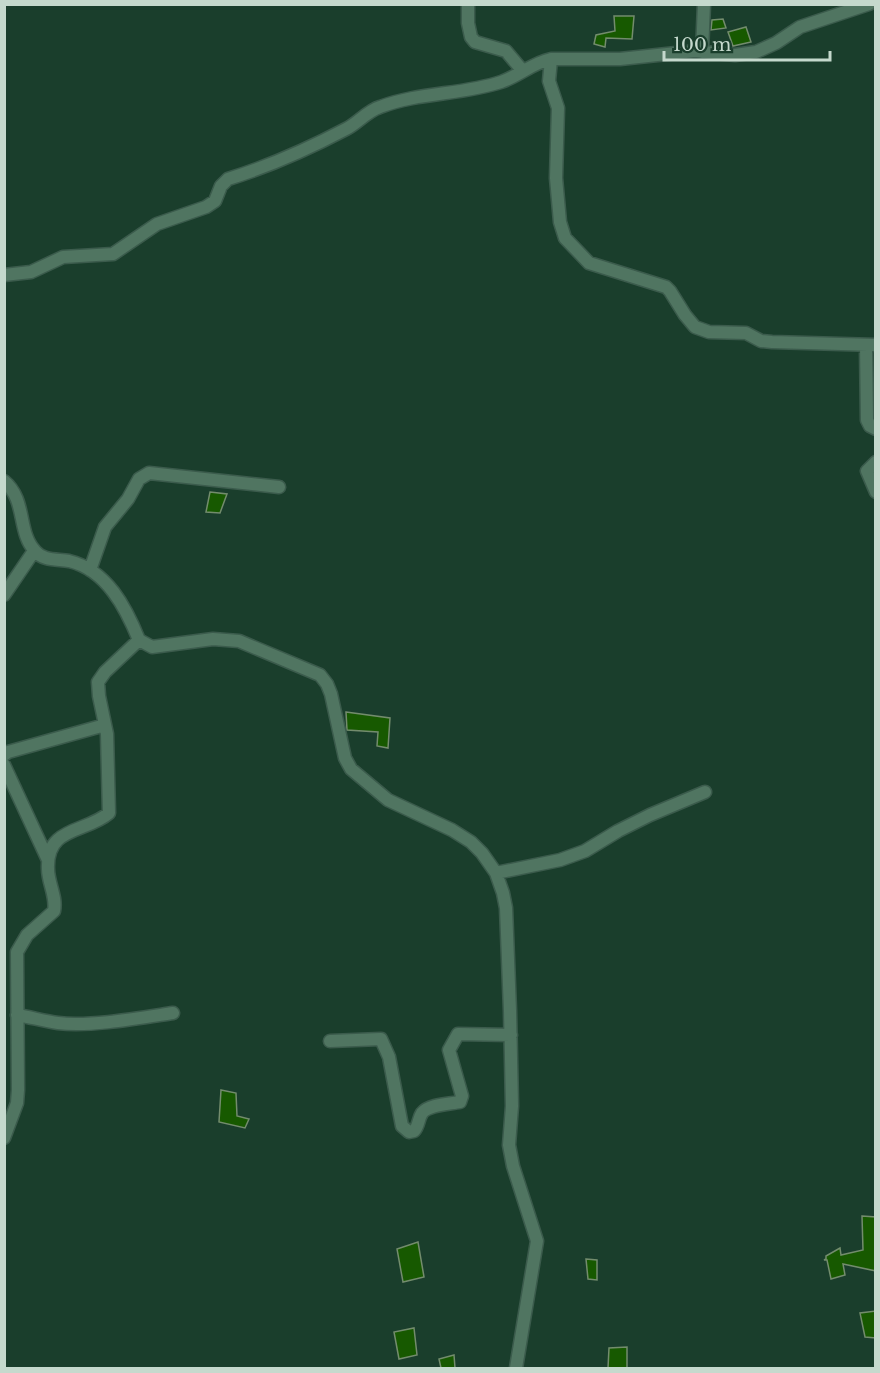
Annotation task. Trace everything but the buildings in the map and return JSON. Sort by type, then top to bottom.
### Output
[{"type":"street","points":[[468,4],[470,30],[475,42],[506,51],[522,70]]},
{"type":"street","points":[[702,52],[704,4]]},
{"type":"street","points":[[4,275],[31,272],[63,257],[113,254],[157,224],[206,207],[215,201],[221,186],[228,179],[288,158],[355,125],[380,106],[501,82],[542,60],[620,59],[684,52],[735,55],[756,52],[776,43],[800,27],[869,4]]},
{"type":"street","points":[[550,59],[549,81],[558,108],[556,178],[560,222],[565,238],[589,263],[666,287],[690,322],[702,330],[746,333],[761,341],[772,342],[871,345],[867,420],[870,426],[876,429]]},
{"type":"street","points":[[876,462],[867,471],[876,492]]},
{"type":"street","points":[[90,570],[105,526],[128,499],[144,474],[279,486]]},
{"type":"street","points":[[4,481],[12,488],[16,497],[27,537],[34,551],[42,557],[71,562],[90,570],[120,600],[139,640],[152,647],[213,639],[239,641],[320,675],[331,694],[345,758],[351,769],[388,800],[463,836],[482,853],[496,873],[506,908],[512,1106],[509,1145],[521,1195],[536,1232],[537,1241],[516,1368]]},
{"type":"street","points":[[4,595],[34,551]]},
{"type":"street","points":[[4,1138],[17,1103],[18,1090],[17,952],[27,935],[53,914],[55,909],[48,871],[48,860],[53,844],[59,837],[110,813],[105,725],[98,682],[105,672],[139,640]]},
{"type":"street","points":[[4,756],[8,752],[105,725]]},
{"type":"street","points":[[4,765],[48,860]]},
{"type":"street","points":[[496,873],[551,862],[585,851],[639,820],[705,792]]},
{"type":"street","points":[[17,1015],[59,1023],[73,1023],[126,1020],[173,1013]]},
{"type":"street","points":[[330,1041],[381,1039],[389,1058],[402,1125],[409,1132],[418,1128],[421,1114],[427,1108],[460,1102],[462,1096],[449,1050],[458,1034],[510,1035]]}]
